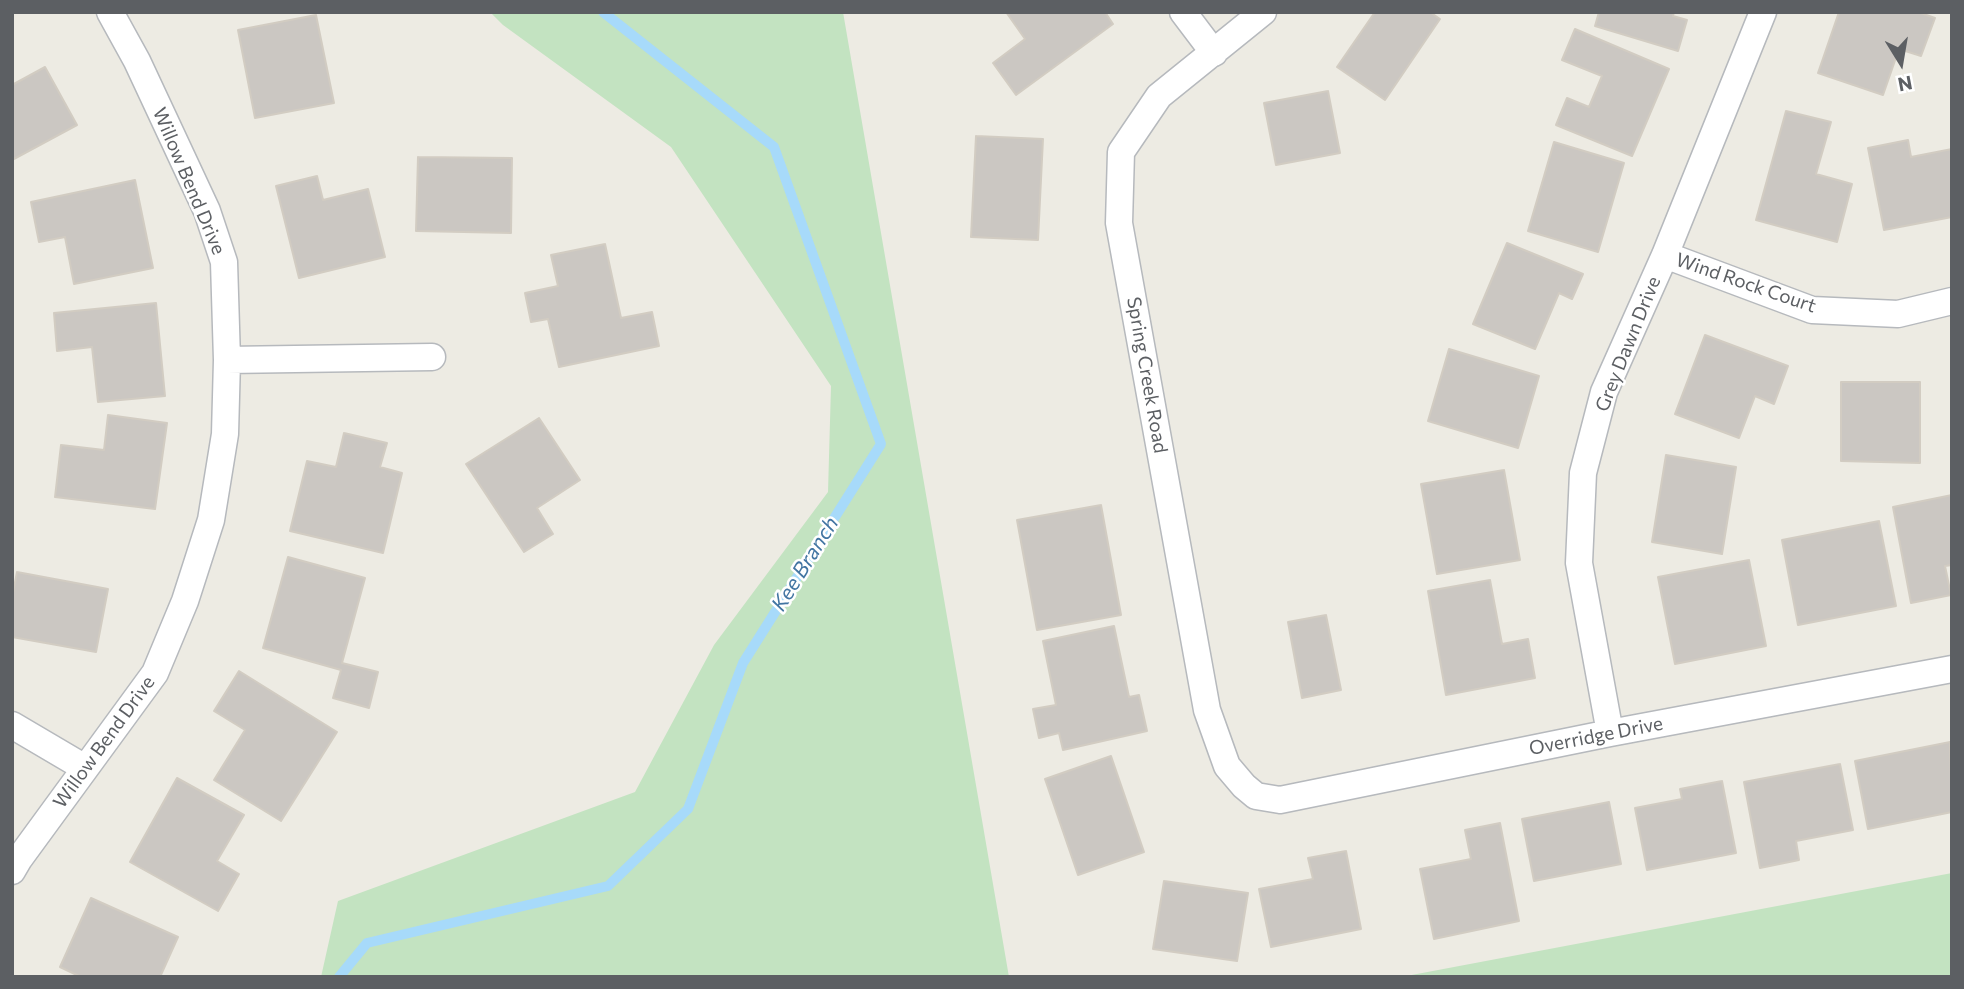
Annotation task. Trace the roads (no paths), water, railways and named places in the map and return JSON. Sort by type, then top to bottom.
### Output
[{"type":"street","name":"Willow Bend Drive","points":[[12,871],[155,673],[186,601],[211,520],[225,435],[228,360],[224,262],[207,211],[137,61],[110,12]]},
{"type":"street","points":[[1183,12],[1214,52]]},
{"type":"street","name":"Spring Creek Road","points":[[1244,786],[1227,766],[1207,710],[1119,223],[1121,152],[1158,96],[1263,12]]},
{"type":"street","name":"Grey Dawn Drive","points":[[1610,733],[1579,563],[1583,473],[1604,392],[1665,255],[1763,12]]},
{"type":"street","name":"Wind Rock Court","points":[[1665,255],[1812,310],[1898,314],[1952,301]]},
{"type":"street","points":[[228,360],[432,357]]},
{"type":"street","name":"Overridge Drive","points":[[1244,786],[1256,796],[1280,800],[1610,733],[1952,669]]},
{"type":"street","points":[[12,725],[85,768]]},
{"type":"waterway","name":"Kee Branch","points":[[339,977],[367,943],[608,886],[688,809],[743,663],[881,444],[774,147],[603,12]]}]
